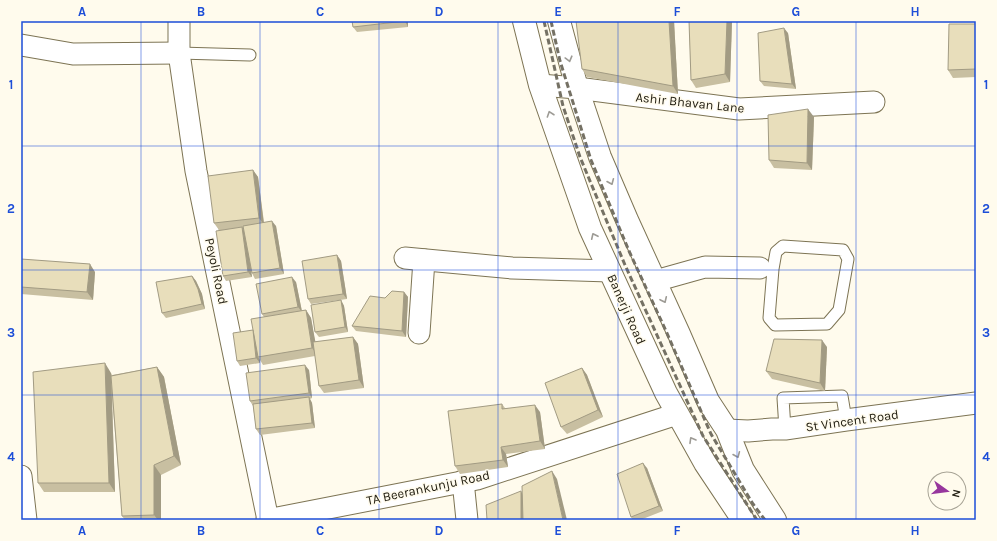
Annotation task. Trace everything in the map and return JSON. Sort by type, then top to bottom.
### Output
[{"type":"main road","name":"Banerji Road","points":[[524,21],[540,84],[590,228],[677,414],[706,463],[743,520]]},
{"type":"main road","points":[[559,21],[600,157],[627,220],[708,401],[727,430],[744,470],[775,520]]},
{"type":"street","name":"Peyoli Road","points":[[179,21],[178,53],[196,171],[268,520]]},
{"type":"street","points":[[21,45],[73,54],[178,53]]},
{"type":"street","points":[[540,84],[578,88]]},
{"type":"street","name":"Ashir Bhavan Lane","points":[[578,88],[738,109],[874,102]]},
{"type":"street","points":[[419,332],[415,259],[512,268],[610,271]]},
{"type":"street","points":[[655,281],[705,267],[767,268]]},
{"type":"street","name":"St Vincent Road","points":[[727,430],[748,431],[784,429],[976,403]]},
{"type":"street","name":"TA Beerankunju Road","points":[[268,520],[477,479],[677,414]]},
{"type":"street","points":[[21,476],[26,520]]},
{"type":"street","points":[[463,481],[467,520]]},
{"type":"lane","points":[[178,53],[250,55]]},
{"type":"lane","points":[[783,246],[843,250],[848,259],[839,310],[827,324],[775,325],[769,318],[767,268],[776,252],[783,246]]},
{"type":"lane","points":[[784,429],[783,398],[842,396],[846,420]]},
{"type":"building","points":[[352,21],[405,21],[353,27]]},
{"type":"building","points":[[576,21],[669,21],[673,86],[582,69]]},
{"type":"building","points":[[689,21],[727,21],[725,74],[691,80]]},
{"type":"building","points":[[949,24],[976,24],[976,69],[948,70]]},
{"type":"building","points":[[784,28],[792,84],[760,81],[758,33]]},
{"type":"building","points":[[808,109],[807,163],[769,160],[768,115]]},
{"type":"building","points":[[253,170],[259,218],[214,223],[208,176]]},
{"type":"building","points":[[272,221],[280,268],[252,273],[243,226]]},
{"type":"building","points":[[242,227],[248,272],[223,276],[216,231]]},
{"type":"building","points":[[337,255],[343,294],[308,299],[302,261]]},
{"type":"building","points":[[21,259],[90,264],[87,292],[21,287]]},
{"type":"building","points":[[192,276],[198,289],[202,304],[162,313],[156,282]]},
{"type":"building","points":[[292,277],[298,307],[262,314],[256,284]]},
{"type":"building","points":[[392,291],[404,292],[402,331],[352,326],[370,296],[385,298]]},
{"type":"building","points":[[341,300],[345,327],[315,332],[311,305]]},
{"type":"building","points":[[306,310],[312,348],[258,357],[251,319]]},
{"type":"building","points":[[253,330],[256,358],[237,361],[233,333]]},
{"type":"building","points":[[353,337],[359,380],[319,386],[313,342]]},
{"type":"building","points":[[774,339],[822,340],[820,383],[766,371]]},
{"type":"building","points":[[105,363],[109,483],[38,483],[33,372]]},
{"type":"building","points":[[305,365],[309,393],[250,401],[246,373]]},
{"type":"building","points":[[157,367],[174,456],[154,465],[154,515],[122,516],[111,376]]},
{"type":"building","points":[[582,368],[598,410],[561,427],[545,383]]},
{"type":"building","points":[[309,397],[312,423],[256,429],[253,404]]},
{"type":"building","points":[[502,404],[502,409],[535,405],[540,441],[501,447],[503,460],[455,466],[448,411]]},
{"type":"building","points":[[643,463],[659,506],[631,517],[617,474]]},
{"type":"building","points":[[552,471],[563,520],[523,520],[522,486]]},
{"type":"building","points":[[521,491],[521,520],[487,520],[486,505]]},
{"type":"railway","points":[[544,21],[563,106],[580,157],[625,265],[703,436],[757,520]]},
{"type":"railway","points":[[551,21],[560,61],[591,160],[629,251],[711,434],[753,504],[765,520]]}]
